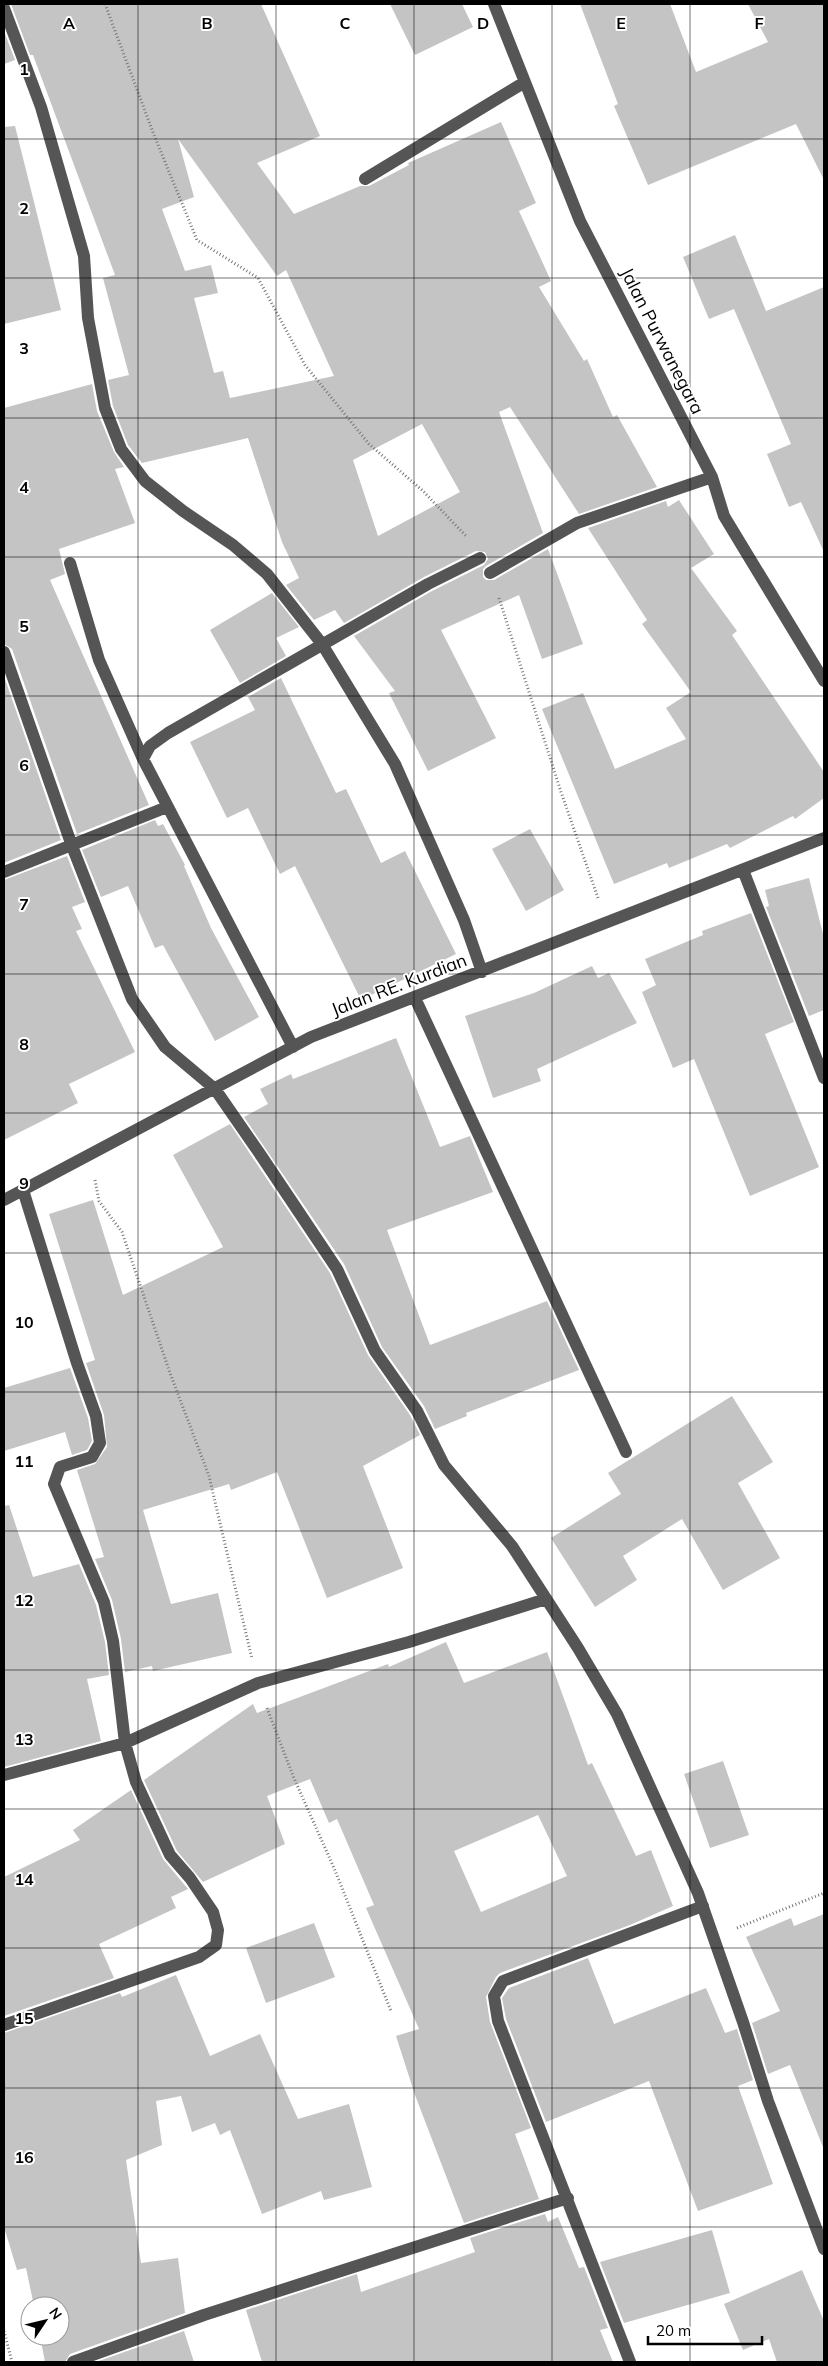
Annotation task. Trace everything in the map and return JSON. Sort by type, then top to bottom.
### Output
[{"type":"street","name":"Jalan Purwanegara","points":[[494,4],[580,221],[712,477],[724,516],[824,681]]},
{"type":"street","points":[[4,8],[41,107],[84,256],[88,318],[105,408],[121,449],[145,481],[183,511],[233,545],[267,574],[322,644],[395,764],[464,920],[482,972]]},
{"type":"street","points":[[365,179],[525,82]]},
{"type":"street","points":[[490,573],[577,523],[712,477]]},
{"type":"street","points":[[143,759],[150,746],[168,733],[428,584],[480,558]]},
{"type":"street","points":[[70,563],[99,660],[143,759],[293,1047]]},
{"type":"street","points":[[4,652],[72,846],[132,999],[165,1048],[215,1089],[337,1269],[375,1351],[417,1411],[444,1466],[512,1546],[617,1714],[658,1800],[703,1906],[768,2101],[824,2249]]},
{"type":"street","points":[[4,872],[167,807]]},
{"type":"street","name":"Jalan RE. Kurdian","points":[[4,1200],[311,1037],[824,838]]},
{"type":"street","points":[[743,870],[824,1078]]},
{"type":"street","points":[[415,998],[626,1452]]},
{"type":"street","points":[[4,2026],[199,1957],[216,1945],[218,1930],[213,1912],[190,1878],[170,1855],[136,1782],[125,1743],[106,1609],[98,1585],[88,1568],[54,1484],[60,1467],[92,1457],[100,1444],[96,1416],[77,1363],[23,1190]]},
{"type":"street","points":[[4,1775],[125,1743],[258,1683],[409,1642],[546,1599]]},
{"type":"street","points":[[630,2362],[568,2198],[498,2022],[494,1996],[503,1981],[703,1906]]},
{"type":"street","points":[[74,2362],[204,2315],[568,2198]]},
{"type":"path","points":[[105,4],[154,134],[198,240],[258,278],[305,365],[369,444],[461,529],[480,558]]},
{"type":"path","points":[[490,573],[561,792],[607,923]]},
{"type":"path","points":[[90,1155],[99,1201],[122,1232],[208,1476],[258,1683],[293,1776],[334,1868],[391,2011]]},
{"type":"path","points":[[714,1937],[824,1893]]},
{"type":"path","points":[[4,2330],[12,2362]]},
{"type":"building","points":[[11,4],[261,4],[320,136],[257,163],[294,214],[360,186],[369,186],[409,165],[408,163],[501,122],[536,203],[519,211],[551,281],[539,287],[584,361],[587,359],[613,417],[617,415],[657,487],[579,514],[510,407],[499,412],[543,533],[486,566],[483,569],[483,577],[486,580],[494,580],[548,549],[583,644],[542,659],[519,595],[441,630],[496,738],[428,771],[389,693],[395,691],[354,636],[432,591],[484,565],[488,559],[485,552],[476,551],[424,577],[344,623],[335,610],[314,620],[286,585],[299,578],[282,542],[248,438],[142,463],[128,445],[113,406],[108,380],[129,375],[103,278],[115,275],[33,55],[30,55]],"holes":[[[178,139],[277,276],[286,270],[334,376],[230,398],[223,371],[214,373],[194,298],[218,293],[211,265],[185,271],[162,209],[194,197]],[[422,424],[460,492],[378,536],[353,460]]]},
{"type":"building","points":[[390,4],[462,4],[473,27],[415,55]]},
{"type":"building","points":[[580,4],[670,4],[696,72],[768,42],[748,4],[824,4],[824,180],[796,124],[648,185],[614,106],[618,104]]},
{"type":"building","points":[[4,31],[15,60],[4,64]]},
{"type":"building","points":[[15,126],[61,310],[4,324],[4,127]]},
{"type":"building","points":[[735,235],[766,311],[824,287],[824,552],[801,502],[789,507],[767,454],[791,444],[734,309],[709,319],[683,257]]},
{"type":"building","points":[[92,384],[97,411],[114,452],[124,467],[115,469],[135,523],[59,549],[65,574],[50,580],[149,805],[77,834],[12,649],[4,644],[4,408]]},
{"type":"building","points":[[679,500],[714,554],[691,568],[737,631],[732,635],[824,772],[824,798],[795,819],[793,816],[730,848],[727,844],[669,868],[667,863],[614,884],[542,709],[583,693],[615,769],[686,739],[666,708],[691,692],[642,624],[647,620],[588,528],[666,501],[668,507]]},
{"type":"building","points":[[272,593],[299,627],[276,638],[286,656],[240,683],[210,630]]},
{"type":"building","points":[[4,676],[61,840],[4,863]]},
{"type":"building","points":[[281,678],[336,793],[346,789],[381,863],[405,851],[456,954],[361,1000],[295,866],[280,874],[248,808],[227,818],[190,742],[255,710],[248,697]]},
{"type":"building","points":[[155,820],[158,826],[163,824],[185,865],[211,928],[259,1017],[215,1041],[163,945],[155,948],[128,886],[101,897],[82,850]]},
{"type":"building","points":[[530,829],[564,890],[526,911],[492,849]]},
{"type":"building","points":[[67,856],[85,902],[72,907],[82,929],[76,931],[135,1052],[69,1084],[78,1103],[4,1140],[4,880]]},
{"type":"building","points":[[809,878],[824,938],[824,1010],[809,1016],[766,907],[769,906],[765,890]]},
{"type":"building","points":[[751,913],[794,1022],[765,1034],[819,1167],[750,1196],[694,1059],[673,1068],[642,992],[656,985],[645,959],[703,935],[702,931]]},
{"type":"building","points":[[592,966],[598,978],[609,973],[637,1023],[537,1069],[541,1081],[493,1098],[465,1016],[534,993]]},
{"type":"building","points":[[396,1038],[440,1147],[470,1136],[493,1192],[387,1230],[430,1345],[547,1301],[579,1370],[466,1413],[467,1416],[435,1429],[424,1406],[382,1347],[344,1264],[244,1117],[268,1104],[260,1089],[291,1074],[293,1079]]},
{"type":"building","points":[[230,1124],[330,1273],[368,1355],[410,1415],[420,1435],[363,1466],[403,1568],[327,1598],[277,1472],[231,1490],[229,1484],[143,1510],[171,1604],[218,1593],[232,1653],[153,1671],[152,1666],[125,1672],[121,1639],[112,1600],[95,1559],[104,1557],[77,1470],[95,1464],[107,1447],[104,1415],[86,1363],[95,1360],[49,1214],[93,1200],[123,1295],[223,1247],[173,1155]]},
{"type":"building","points":[[70,1368],[88,1418],[92,1441],[87,1450],[72,1455],[65,1432],[4,1451],[4,1388]]},
{"type":"building","points":[[732,1396],[773,1462],[738,1483],[780,1558],[723,1590],[682,1519],[623,1556],[637,1580],[595,1607],[551,1538],[621,1494],[608,1473]]},
{"type":"building","points":[[9,1505],[33,1577],[79,1564],[96,1605],[105,1642],[109,1675],[87,1679],[101,1741],[4,1767],[4,1506]]},
{"type":"building","points":[[446,1642],[464,1683],[547,1652],[588,1765],[592,1763],[636,1856],[651,1850],[673,1906],[630,1925],[500,1973],[496,1977],[486,1997],[490,2022],[531,2128],[515,2134],[539,2199],[464,2223],[415,2095],[396,2036],[419,2029],[366,1908],[374,1905],[337,1819],[329,1823],[310,1779],[267,1796],[285,1844],[203,1882],[177,1851],[144,1780],[253,1704],[257,1713],[388,1664],[389,1667]],"holes":[[[538,1815],[567,1876],[481,1912],[454,1851]]]},
{"type":"building","points":[[723,1761],[749,1835],[710,1848],[684,1774]]},
{"type":"building","points":[[131,1790],[163,1859],[188,1889],[171,1897],[176,1908],[99,1944],[114,1978],[4,2016],[4,1877],[80,1840],[73,1830]]},
{"type":"building","points":[[824,1914],[823,2147],[790,2065],[768,2074],[752,2023],[780,2011],[746,1937],[791,1918],[794,1926]]},
{"type":"building","points":[[314,1923],[335,1977],[266,2003],[246,1948]]},
{"type":"building","points":[[588,1958],[614,2024],[706,1988],[725,2033],[737,2029],[753,2080],[738,2086],[773,2184],[698,2211],[649,2081],[546,2122],[506,2019],[502,1998],[509,1988]]},
{"type":"building","points":[[176,1975],[210,2056],[260,2034],[298,2119],[349,2104],[372,2187],[324,2200],[321,2191],[262,2214],[230,2130],[220,2135],[215,2123],[192,2132],[181,2096],[156,2101],[162,2145],[126,2160],[141,2263],[178,2258],[185,2313],[70,2354],[65,2362],[45,2362],[42,2346],[70,2346],[70,2296],[32,2296],[26,2268],[17,2270],[4,2227],[4,2033],[120,1993],[122,1997]]},
{"type":"building","points":[[545,2214],[548,2222],[558,2217],[579,2268],[584,2267],[608,2328],[600,2330],[613,2362],[262,2362],[246,2310],[357,2274],[361,2292],[475,2252],[470,2238]]},
{"type":"building","points":[[712,2230],[730,2293],[624,2323],[600,2262]]},
{"type":"building","points":[[802,2270],[824,2321],[824,2362],[777,2362],[769,2339],[743,2350],[724,2304]]},
{"type":"building","points":[[184,2331],[194,2362],[96,2362]]}]
